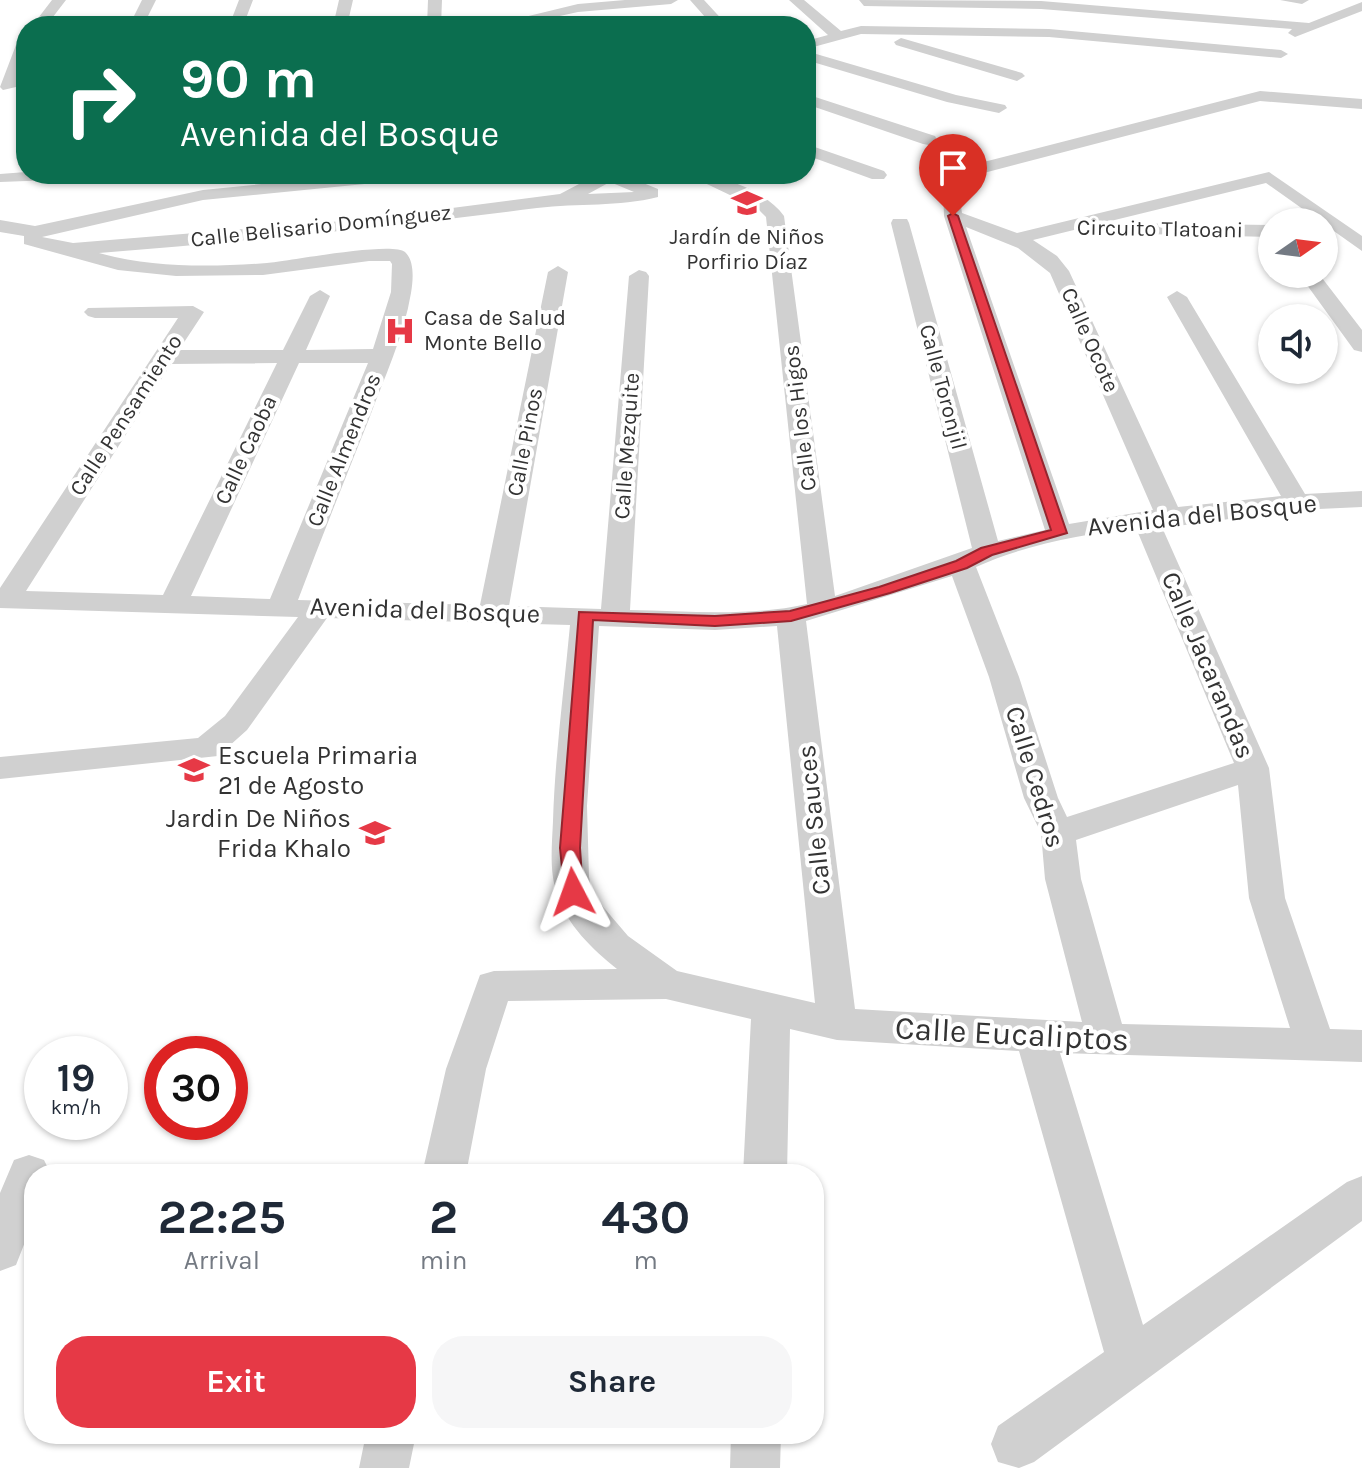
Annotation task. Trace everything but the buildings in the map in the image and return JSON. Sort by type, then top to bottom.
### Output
[{"type":"street","points":[[47,16],[59,0]]},
{"type":"street","points":[[545,16],[671,0]]},
{"type":"street","points":[[697,0],[712,16]]},
{"type":"street","points":[[796,0],[815,16]]},
{"type":"street","points":[[1287,0],[1302,0]]},
{"type":"street","points":[[861,30],[864,1],[1058,3],[1313,27]]},
{"type":"street","points":[[1041,33],[1058,3]]},
{"type":"street","points":[[1246,49],[1313,27],[1362,6]]},
{"type":"street","points":[[816,17],[838,36]]},
{"type":"street","points":[[861,30],[1017,76]]},
{"type":"street","points":[[816,42],[861,30],[1041,33],[1281,54]]},
{"type":"street","points":[[816,58],[953,99],[999,108]]},
{"type":"street","points":[[4,87],[16,60]]},
{"type":"street","points":[[1059,533],[953,216],[949,197],[953,184],[970,171],[1260,96],[1362,104]]},
{"type":"street","points":[[816,102],[929,140]]},
{"type":"street","points":[[816,153],[878,175]]},
{"type":"street","name":"Circuito Tlatoani","points":[[1065,228],[1269,177],[1306,208]]},
{"type":"street","points":[[0,226],[35,232],[203,195],[314,184]]},
{"type":"street","name":"Calle Belisario Domínguez","points":[[35,232],[31,240],[73,249],[367,225],[564,199],[594,184]]},
{"type":"street","points":[[564,199],[613,200],[652,193],[632,184]]},
{"type":"street","name":"Calle los Higos","points":[[718,184],[764,204],[775,216],[778,228],[807,612]]},
{"type":"street","name":"Calle Ocote","points":[[953,216],[1014,239],[1052,261],[1059,271],[1158,520]]},
{"type":"street","name":"Calle Toronjil","points":[[900,223],[974,558]]},
{"type":"street","points":[[1014,239],[1065,228]]},
{"type":"street","name":"Circuito Tlatoani","points":[[1065,228],[1258,231]]},
{"type":"street","points":[[1338,233],[1362,245]]},
{"type":"street","name":"Calle Almendros","points":[[73,249],[100,261],[125,266],[238,269],[285,267],[379,253],[397,255],[402,264],[401,292],[382,356],[281,606]]},
{"type":"street","name":"Calle Pinos","points":[[493,612],[558,272]]},
{"type":"street","name":"Calle Mezquite","points":[[639,276],[570,848],[573,892],[589,920],[611,945],[666,984]]},
{"type":"street","points":[[1319,288],[1362,345]]},
{"type":"street","name":"Calle Caoba","points":[[173,605],[320,296]]},
{"type":"street","points":[[1177,297],[1297,502]]},
{"type":"street","points":[[1327,299],[1350,299]]},
{"type":"street","name":"Calle Pensamiento","points":[[3,599],[193,312],[95,312]]},
{"type":"street","points":[[166,357],[382,356]]},
{"type":"street","name":"Avenida del Bosque","points":[[3,599],[715,621],[807,612],[1059,533],[1297,502],[1362,499]]},
{"type":"street","name":"Calle Jacarandas","points":[[1158,520],[1253,768],[1267,898],[1315,1045]]},
{"type":"street","name":"Calle Cedros","points":[[974,558],[1004,677],[1041,798],[1058,833],[1063,879],[1107,1040]]},
{"type":"street","points":[[0,768],[207,748],[236,723],[320,607]]},
{"type":"street","name":"Calle Sauces","points":[[807,612],[837,1024]]},
{"type":"street","points":[[1058,833],[1253,768]]},
{"type":"street","points":[[446,1164],[466,1069],[494,986],[666,984]]},
{"type":"street","name":"Calle Eucaliptos","points":[[666,984],[837,1024],[1107,1040],[1362,1046]]},
{"type":"street","points":[[765,1164],[771,1007]]},
{"type":"street","points":[[1035,1036],[1131,1363]]},
{"type":"street","points":[[0,1250],[24,1187]]},
{"type":"street","points":[[1016,1444],[1362,1196]]},
{"type":"street","points":[[384,1468],[389,1444]]},
{"type":"street","points":[[755,1468],[756,1444]]},
{"type":"place","name":"Jardín de Niños Porfirio Díaz","points":[[747,203]]},
{"type":"place","name":"Casa de Salud Monte Bello","points":[[400,331]]},
{"type":"place","name":"Escuela Primaria 21 de Agosto","points":[[194,770]]},
{"type":"place","name":"Jardin De Niños Frida Khalo","points":[[375,833]]},
{"type":"route","points":[[573,892],[570,848],[585,615],[715,621],[791,616],[884,590],[987,552],[1059,533],[953,216]]}]
